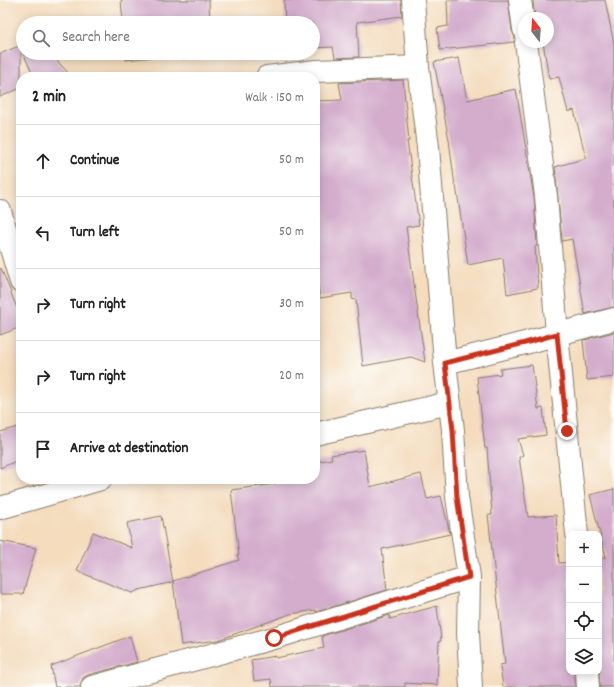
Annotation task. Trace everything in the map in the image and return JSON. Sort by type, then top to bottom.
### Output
[{"type":"street","points":[[413,0],[418,67],[429,154],[445,363],[453,430],[457,497],[469,577],[468,633],[471,687]]},
{"type":"street","points":[[520,0],[522,12]]},
{"type":"street","points":[[527,48],[546,196],[557,334],[577,531]]},
{"type":"street","points":[[308,72],[418,67]]},
{"type":"street","points":[[0,211],[16,265]]},
{"type":"street","points":[[445,363],[614,319]]},
{"type":"street","points":[[320,433],[449,403]]},
{"type":"street","points":[[0,508],[84,484]]},
{"type":"street","points":[[92,687],[274,638],[469,577]]},
{"type":"street","points":[[587,675],[588,687]]},
{"type":"building","points":[[121,0],[209,0],[210,16],[122,16]]},
{"type":"building","points":[[284,0],[401,0],[402,16],[357,22],[359,57],[335,58],[333,47],[320,48],[320,16],[285,16]]},
{"type":"building","points":[[447,0],[508,0],[512,31],[515,37],[514,42],[440,50],[437,28],[448,26]]},
{"type":"building","points":[[533,0],[605,0],[614,44],[614,307],[585,314],[572,239],[562,241],[555,167],[586,158],[574,110],[568,112],[559,77],[549,79],[544,48],[554,48],[554,12],[534,12]]},
{"type":"building","points":[[16,47],[16,60],[21,60],[21,72],[16,72],[16,90],[0,97],[0,54]]},
{"type":"building","points":[[459,58],[467,100],[516,89],[534,197],[538,288],[507,294],[503,258],[468,265],[449,140],[434,62]]},
{"type":"building","points":[[26,60],[56,60],[67,72],[32,72]]},
{"type":"building","points":[[403,80],[409,141],[407,141],[419,225],[406,227],[425,362],[411,357],[363,366],[356,300],[352,299],[352,293],[320,298],[320,101],[342,100],[339,83]]},
{"type":"building","points":[[1,268],[16,306],[16,329],[0,335]]},
{"type":"building","points":[[614,332],[614,377],[587,380],[583,340]]},
{"type":"building","points":[[532,365],[538,409],[543,408],[546,435],[518,439],[523,455],[519,457],[528,517],[556,515],[559,563],[566,562],[566,675],[575,675],[575,687],[503,687],[500,665],[505,664],[488,515],[492,515],[487,448],[485,448],[477,377],[501,374],[500,369]]},
{"type":"building","points":[[16,427],[16,461],[0,468],[0,432]]},
{"type":"building","points":[[364,450],[370,487],[421,474],[427,499],[441,496],[450,534],[382,549],[387,590],[316,612],[316,610],[290,614],[218,640],[181,645],[173,581],[239,560],[237,555],[239,555],[231,490],[275,484],[320,484],[320,461],[332,459],[331,455]]},
{"type":"building","points":[[614,489],[614,687],[600,687],[599,675],[602,675],[602,558],[606,557],[602,542],[602,531],[599,531],[590,495]]},
{"type":"building","points":[[161,516],[173,582],[132,593],[77,571],[93,532],[132,548],[127,523]]},
{"type":"building","points":[[0,541],[36,548],[23,594],[0,594]]},
{"type":"building","points":[[437,606],[441,641],[439,641],[437,685],[405,683],[405,687],[272,687],[271,679],[254,681],[251,660],[276,656],[276,658],[324,648],[322,636],[390,615],[390,619]]},
{"type":"building","points":[[130,636],[137,662],[88,675],[83,678],[80,687],[55,687],[51,666]]},
{"type":"route","points":[[274,638],[469,577],[457,497],[453,430],[445,363],[557,334],[567,431]]}]
